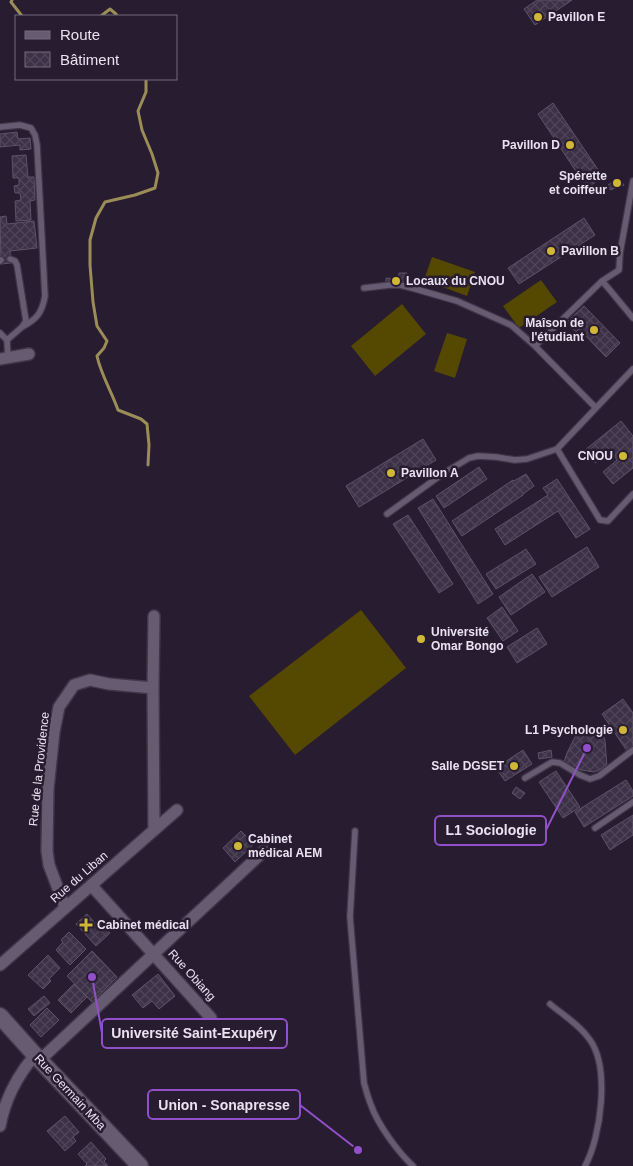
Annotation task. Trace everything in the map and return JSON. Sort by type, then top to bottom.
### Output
[{"type":"street","points":[[4,358],[29,354]]},
{"type":"street","points":[[154,616],[154,829]]},
{"type":"street","name":"Rue de la Providence","points":[[65,907],[49,865],[47,851],[48,789],[54,732],[59,707],[74,685],[90,680],[109,684],[153,688]]},
{"type":"street","name":"Rue du Liban","points":[[0,965],[177,810]]},
{"type":"street","points":[[0,1126],[5,1104],[26,1065],[38,1058],[264,851]]},
{"type":"street","name":"Rue Obiang","points":[[91,885],[211,1018]]},
{"type":"street","name":"Rue Germain Mba","points":[[0,1016],[140,1166]]},
{"type":"lane","points":[[0,127],[20,126],[30,128],[35,136],[45,296],[43,309],[32,322],[22,327],[7,340],[4,358]]},
{"type":"lane","points":[[535,346],[602,281],[619,270],[620,253],[633,181]]},
{"type":"lane","points":[[10,259],[15,261],[17,265],[26,321],[22,327]]},
{"type":"lane","points":[[602,281],[633,318]]},
{"type":"lane","points":[[364,288],[400,285],[448,297],[511,325],[535,346],[596,408]]},
{"type":"lane","points":[[0,333],[7,340]]},
{"type":"lane","points":[[387,514],[441,475],[469,458],[478,456],[514,460],[527,459],[557,449],[633,369]]},
{"type":"lane","points":[[557,449],[600,520],[608,521],[633,494]]},
{"type":"lane","points":[[525,778],[552,762],[560,762],[590,779],[598,776],[633,750]]},
{"type":"lane","points":[[595,828],[633,802]]},
{"type":"lane","points":[[355,831],[350,917],[364,1083],[371,1107],[382,1127],[413,1166]]},
{"type":"lane","points":[[550,1004],[582,1029],[591,1041],[599,1058],[602,1077],[602,1100],[595,1142],[585,1166]]},
{"type":"shaded area","points":[[432,257],[475,272],[467,296],[424,280]]},
{"type":"shaded area","points":[[541,280],[557,302],[519,328],[503,306]]},
{"type":"shaded area","points":[[402,304],[426,334],[375,376],[351,346]]},
{"type":"shaded area","points":[[447,333],[467,339],[455,378],[434,371]]},
{"type":"shaded area","points":[[361,610],[406,668],[295,755],[249,696]]},
{"type":"building","name":"Pavillon E","points":[[537,0],[572,0],[535,25],[524,9]]},
{"type":"building","name":"Pavillon D","points":[[553,103],[603,177],[587,188],[538,114]]},
{"type":"building","points":[[17,132],[18,139],[30,138],[31,149],[20,150],[20,145],[0,147],[0,134]]},
{"type":"building","points":[[26,155],[28,177],[34,177],[35,200],[30,201],[31,220],[16,221],[15,201],[21,200],[20,193],[15,193],[14,186],[19,185],[19,178],[13,178],[12,156]]},
{"type":"building","name":"Spérette et coiffeur","points":[[619,178],[624,185],[610,190],[608,185]]},
{"type":"building","points":[[6,216],[7,224],[34,221],[37,248],[10,251],[11,263],[1,264],[0,217]]},
{"type":"building","name":"Pavillon B","points":[[584,218],[595,235],[519,284],[508,268]]},
{"type":"building","name":"Locaux du CNOU","points":[[399,273],[407,273],[406,286],[386,283],[386,278],[398,279]]},
{"type":"building","name":"Maîson de l'étudiant","points":[[584,306],[620,343],[606,357],[579,329],[576,332],[567,322]]},
{"type":"building","name":"CNOU","points":[[621,421],[633,436],[633,468],[613,484],[603,472],[617,460],[610,451],[595,463],[585,450]]},
{"type":"building","name":"Pavillon A","points":[[423,439],[436,460],[359,507],[346,486]]},
{"type":"building","points":[[479,467],[487,479],[444,508],[436,496]]},
{"type":"building","points":[[526,474],[534,486],[462,536],[452,521],[513,480]]},
{"type":"building","points":[[557,479],[590,529],[576,538],[558,511],[505,545],[495,529],[548,495],[543,488]]},
{"type":"building","points":[[433,499],[493,594],[478,604],[418,508]]},
{"type":"building","points":[[408,515],[453,584],[439,593],[393,524]]},
{"type":"building","points":[[587,547],[599,567],[552,597],[539,577]]},
{"type":"building","points":[[526,549],[536,564],[496,589],[486,574]]},
{"type":"building","points":[[532,574],[545,592],[511,615],[499,597]]},
{"type":"building","points":[[502,607],[518,631],[503,641],[487,618]]},
{"type":"building","points":[[537,628],[547,644],[517,663],[507,647]]},
{"type":"building","name":"L1 Psychologie","points":[[623,699],[633,713],[633,747],[627,751],[602,714]]},
{"type":"building","points":[[578,731],[603,735],[607,767],[594,772],[575,769],[564,762]]},
{"type":"building","name":"Salle DGSET","points":[[523,750],[532,764],[505,781],[496,768]]},
{"type":"building","points":[[551,750],[552,757],[539,759],[538,753]]},
{"type":"building","points":[[556,771],[580,807],[563,818],[539,782]]},
{"type":"building","points":[[626,780],[633,791],[633,796],[584,827],[575,812]]},
{"type":"building","points":[[516,787],[525,793],[520,799],[512,793]]},
{"type":"building","points":[[633,815],[633,835],[610,850],[601,835]]},
{"type":"building","name":"Cabinet médical AEM","points":[[241,831],[254,844],[235,862],[223,848]]},
{"type":"building","points":[[87,914],[95,923],[98,920],[110,933],[96,946],[76,924]]},
{"type":"building","points":[[69,932],[86,949],[70,965],[56,950],[63,942],[61,940]]},
{"type":"building","points":[[92,951],[117,977],[92,1002],[67,976]]},
{"type":"building","points":[[48,955],[60,968],[49,979],[51,981],[43,989],[28,975]]},
{"type":"building","points":[[158,974],[175,996],[159,1009],[152,1001],[143,1008],[132,995]]},
{"type":"building","points":[[74,984],[87,997],[71,1013],[58,1000]]},
{"type":"building","points":[[44,996],[50,1003],[34,1016],[28,1009]]},
{"type":"building","points":[[47,1008],[59,1020],[41,1037],[30,1025]]},
{"type":"building","points":[[65,1116],[79,1132],[73,1137],[76,1141],[65,1151],[47,1131]]},
{"type":"building","points":[[91,1142],[106,1159],[104,1161],[108,1166],[85,1166],[87,1164],[78,1154]]},
{"type":"waterway","points":[[12,0],[11,2],[21,15]]},
{"type":"waterway","points":[[102,15],[110,9],[116,15]]},
{"type":"waterway","points":[[146,80],[146,92],[138,111],[142,130],[158,173],[155,188],[105,202],[96,218],[90,240],[90,265],[97,326],[107,341],[97,356],[99,363],[118,410],[141,419],[147,424],[148,465]]},
{"type":"place","name":"Pavillon E","points":[[538,17]]},
{"type":"place","name":"Pavillon D","points":[[570,145]]},
{"type":"place","name":"Spérette et coiffeur","points":[[617,183]]},
{"type":"place","name":"Pavillon B","points":[[551,251]]},
{"type":"place","name":"Locaux du CNOU","points":[[396,281]]},
{"type":"place","name":"Maîson de l'étudiant","points":[[594,330]]},
{"type":"place","name":"CNOU","points":[[623,456]]},
{"type":"place","name":"Pavillon A","points":[[391,473]]},
{"type":"place","name":"Université Omar Bongo","points":[[421,639]]},
{"type":"place","name":"L1 Psychologie","points":[[623,730]]},
{"type":"place","name":"L1 Sociologie","points":[[587,748]]},
{"type":"place","name":"Salle DGSET","points":[[514,766]]},
{"type":"place","name":"Cabinet médical AEM","points":[[238,846]]},
{"type":"place","name":"Cabinet médical","points":[[86,925]]},
{"type":"place","name":"Université Saint-Exupéry","points":[[92,977]]},
{"type":"place","name":"Union - Sonapresse","points":[[358,1150]]}]
